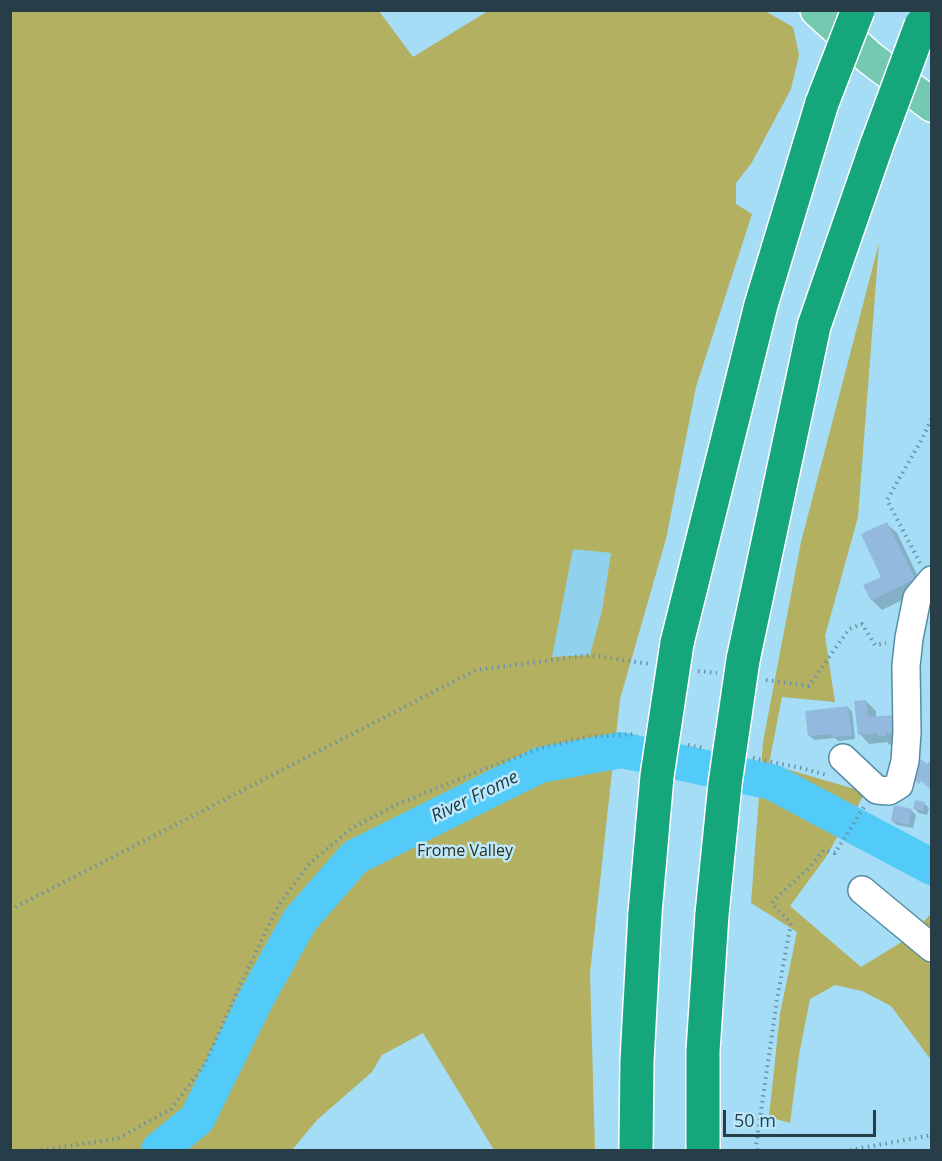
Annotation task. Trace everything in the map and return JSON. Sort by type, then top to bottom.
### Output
[{"type":"highway","points":[[636,1150],[637,1061],[645,913],[657,776],[674,659],[760,305],[822,103],[858,10]]},
{"type":"highway","points":[[703,1150],[703,1051],[712,914],[725,784],[743,672],[814,326],[877,144],[924,18]]},
{"type":"main road","points":[[817,10],[870,58],[932,105]]},
{"type":"street","points":[[839,768],[877,790],[889,791],[899,785],[907,732],[906,666],[909,638],[917,598],[931,581]]},
{"type":"street","points":[[862,890],[932,948]]},
{"type":"path","points":[[931,581],[887,500],[932,418]]},
{"type":"path","points":[[10,910],[476,670],[590,655],[674,659],[809,686],[849,629],[862,624],[875,645],[909,638]]},
{"type":"path","points":[[41,1150],[117,1139],[171,1109],[206,1064],[278,906],[310,863],[352,828],[398,804],[542,748],[586,737],[633,734],[645,736]]},
{"type":"path","points":[[678,743],[712,750]]},
{"type":"path","points":[[745,756],[801,768],[839,768]]},
{"type":"path","points":[[757,1150],[777,999],[791,923],[772,904],[824,850],[835,853],[859,813]]},
{"type":"path","points":[[850,1150],[932,1135]]},
{"type":"shaded area","points":[[573,548],[611,553],[602,610],[590,655],[551,657]]},
{"type":"green space","name":"Frome Valley","points":[[10,11],[379,11],[413,57],[488,11],[765,11],[793,27],[799,55],[791,89],[751,164],[736,183],[736,204],[752,214],[696,387],[666,539],[620,699],[590,973],[595,1150],[494,1150],[423,1033],[382,1055],[372,1072],[317,1120],[292,1150],[11,1150]],"holes":[[[573,549],[611,553],[602,610],[590,655],[552,657]]]},
{"type":"green space","points":[[879,243],[858,517],[825,636],[835,702],[782,697],[769,764],[865,792],[826,857],[790,906],[861,967],[905,940],[931,914],[931,1060],[891,1006],[862,991],[835,985],[810,999],[799,1055],[790,1123],[769,1117],[780,1014],[797,932],[751,903],[763,742],[801,542]]},
{"type":"building","points":[[887,522],[915,579],[871,601],[863,585],[881,577],[861,534]]},
{"type":"building","points":[[866,700],[868,717],[894,715],[895,732],[885,733],[886,736],[879,736],[878,733],[858,735],[854,701]]},
{"type":"building","points":[[848,706],[852,735],[808,736],[805,711]]},
{"type":"building","points":[[921,759],[927,764],[932,759],[932,790],[921,781],[919,784],[910,772]]},
{"type":"building","points":[[915,800],[925,802],[923,811],[913,809]]},
{"type":"building","points":[[894,805],[912,809],[909,825],[891,821]]},
{"type":"waterway","name":"River Frome","points":[[159,1150],[197,1119],[256,999],[300,920],[355,857],[540,765],[621,750],[772,782],[932,867]]}]
